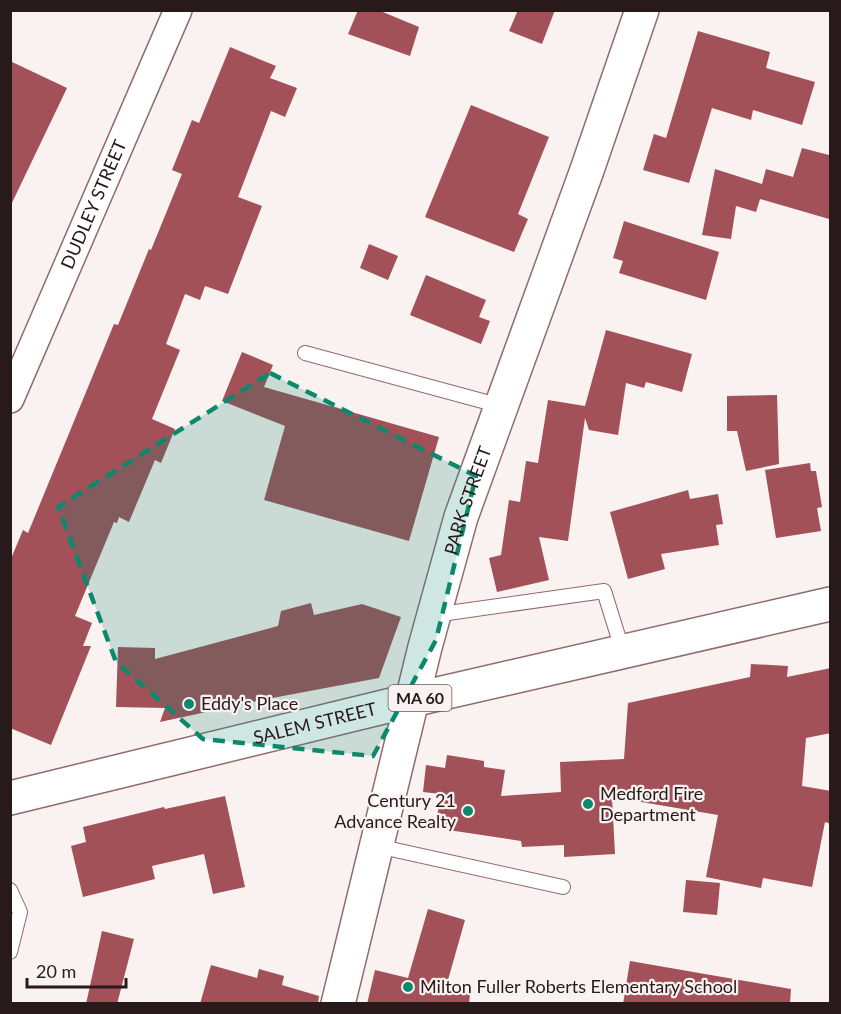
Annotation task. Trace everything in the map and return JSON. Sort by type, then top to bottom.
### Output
[{"type":"street","name":"DUDLEY STREET","points":[[10,399],[178,10]]},
{"type":"street","name":"PARK STREET","points":[[338,1004],[433,615],[461,517],[591,159],[642,10]]},
{"type":"street","name":"SALEM STREET","points":[[10,798],[412,700],[831,604]]},
{"type":"lane","points":[[305,353],[501,406]]},
{"type":"lane","points":[[433,615],[604,591],[623,652]]},
{"type":"lane","points":[[377,846],[563,887]]},
{"type":"lane","points":[[10,890],[20,912],[10,952]]},
{"type":"highlighted area","points":[[270,373],[476,476],[436,640],[373,756],[203,739],[116,662],[58,507]]},
{"type":"building","points":[[358,10],[378,10],[419,27],[410,56],[348,34]]},
{"type":"building","points":[[518,10],[555,10],[542,44],[509,31]]},
{"type":"building","points":[[698,31],[770,52],[766,68],[815,82],[802,125],[753,110],[751,120],[712,108],[689,183],[643,170],[654,134],[666,138]]},
{"type":"building","points":[[230,47],[276,66],[270,78],[297,88],[285,117],[271,111],[238,197],[262,206],[228,294],[205,286],[200,300],[185,294],[166,344],[180,350],[152,419],[175,429],[161,463],[155,460],[129,522],[119,517],[117,523],[114,522],[75,616],[92,623],[83,646],[91,646],[51,745],[10,728],[10,561],[23,530],[28,533],[114,324],[118,325],[149,249],[151,250],[182,174],[172,170],[192,120],[199,123]]},
{"type":"building","points":[[10,61],[67,88],[10,207]]},
{"type":"building","points":[[471,105],[549,137],[518,214],[528,219],[514,252],[425,217]]},
{"type":"building","points":[[802,148],[829,155],[829,219],[760,199],[756,212],[736,206],[731,239],[702,235],[715,169],[762,184],[766,169],[793,177]]},
{"type":"building","points":[[624,221],[719,252],[706,300],[619,273],[623,261],[613,258]]},
{"type":"building","points":[[369,244],[398,256],[388,280],[360,268]]},
{"type":"building","points":[[426,275],[486,300],[479,317],[490,321],[481,344],[410,315]]},
{"type":"building","points":[[606,330],[692,354],[682,392],[646,382],[644,388],[626,383],[618,435],[589,430],[585,418],[568,541],[539,537],[549,580],[497,592],[489,558],[501,555],[509,500],[520,502],[526,461],[538,463],[548,400],[585,406]]},
{"type":"building","points":[[242,352],[273,365],[264,387],[439,437],[409,541],[264,500],[285,426],[222,401]]},
{"type":"building","points":[[777,395],[779,464],[746,471],[737,431],[727,431],[727,396]]},
{"type":"building","points":[[810,463],[811,471],[816,471],[822,507],[817,508],[821,531],[776,538],[765,470]]},
{"type":"building","points":[[688,490],[690,499],[718,494],[723,524],[716,525],[719,545],[661,554],[665,569],[628,579],[610,512]]},
{"type":"building","points":[[311,603],[314,615],[362,604],[401,617],[379,678],[160,722],[165,708],[116,707],[118,647],[155,648],[155,659],[278,626],[281,611]]},
{"type":"building","points":[[751,664],[788,666],[787,677],[831,668],[831,733],[806,738],[802,786],[831,791],[831,824],[825,822],[812,887],[763,878],[761,888],[706,877],[718,815],[612,797],[615,854],[564,857],[564,845],[522,847],[521,841],[435,828],[441,794],[423,792],[426,765],[445,768],[447,755],[484,761],[484,767],[505,770],[501,796],[561,792],[560,762],[624,759],[628,703],[750,677]]},
{"type":"building","points":[[225,796],[245,887],[213,894],[204,854],[152,866],[155,879],[83,897],[71,846],[86,842],[83,827],[164,807],[165,809]]},
{"type":"building","points":[[686,880],[720,883],[717,915],[683,912]]},
{"type":"building","points":[[428,909],[465,920],[446,987],[470,993],[469,1004],[367,1004],[375,970],[408,978]]},
{"type":"building","points":[[102,931],[134,939],[117,1004],[86,1004]]},
{"type":"building","points":[[630,961],[791,989],[790,1004],[623,1004]]},
{"type":"building","points":[[211,965],[257,978],[259,969],[284,976],[282,985],[319,996],[318,1004],[200,1004]]},
{"type":"place","name":"Eddy's Place","points":[[189,704]]},
{"type":"place","name":"Medford Fire Department","points":[[588,804]]},
{"type":"place","name":"Century 21 Advance Realty","points":[[468,811]]},
{"type":"place","name":"Milton Fuller Roberts Elementary School","points":[[408,987]]}]
